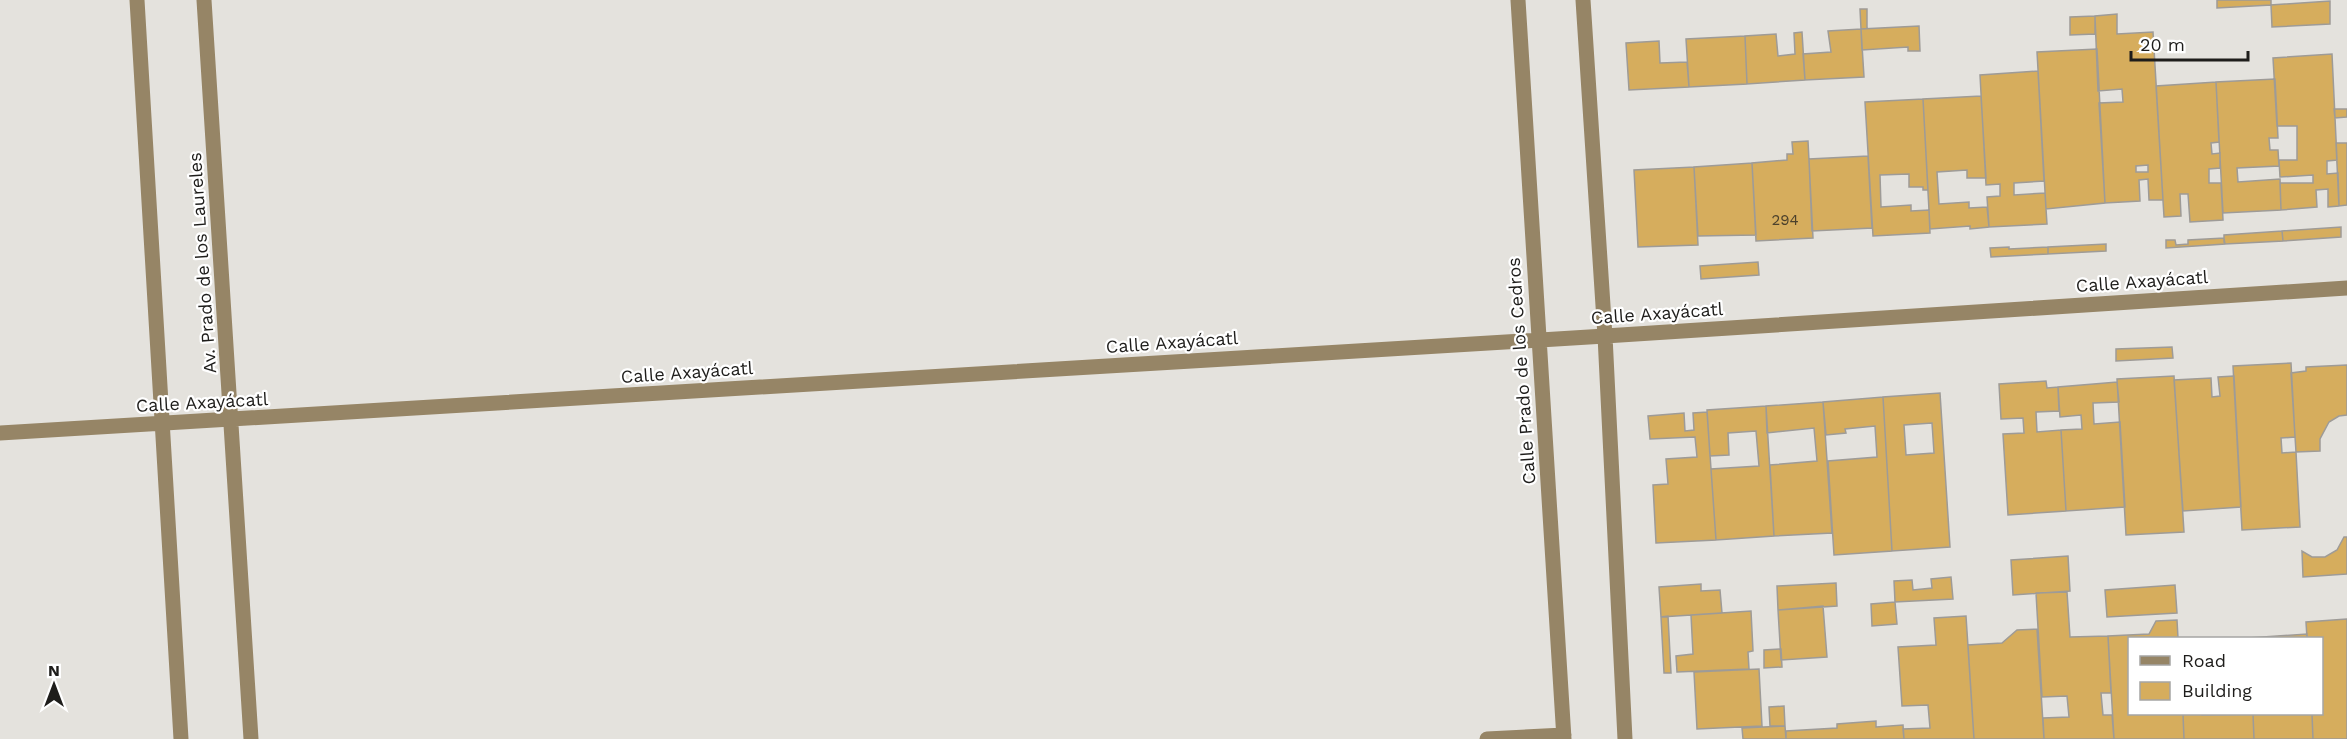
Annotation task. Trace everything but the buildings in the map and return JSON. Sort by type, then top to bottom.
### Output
[{"type":"street","points":[[137,0],[181,739]]},
{"type":"street","name":"Av. Prado de los Laureles","points":[[204,0],[251,739]]},
{"type":"street","name":"Calle Prado de los Cedros","points":[[1518,0],[1564,737]]},
{"type":"street","points":[[1583,0],[1605,336],[1625,739]]},
{"type":"street","name":"Calle Axayácatl","points":[[0,433],[1605,336],[2347,288]]},
{"type":"street","points":[[1487,739],[1564,737]]}]
